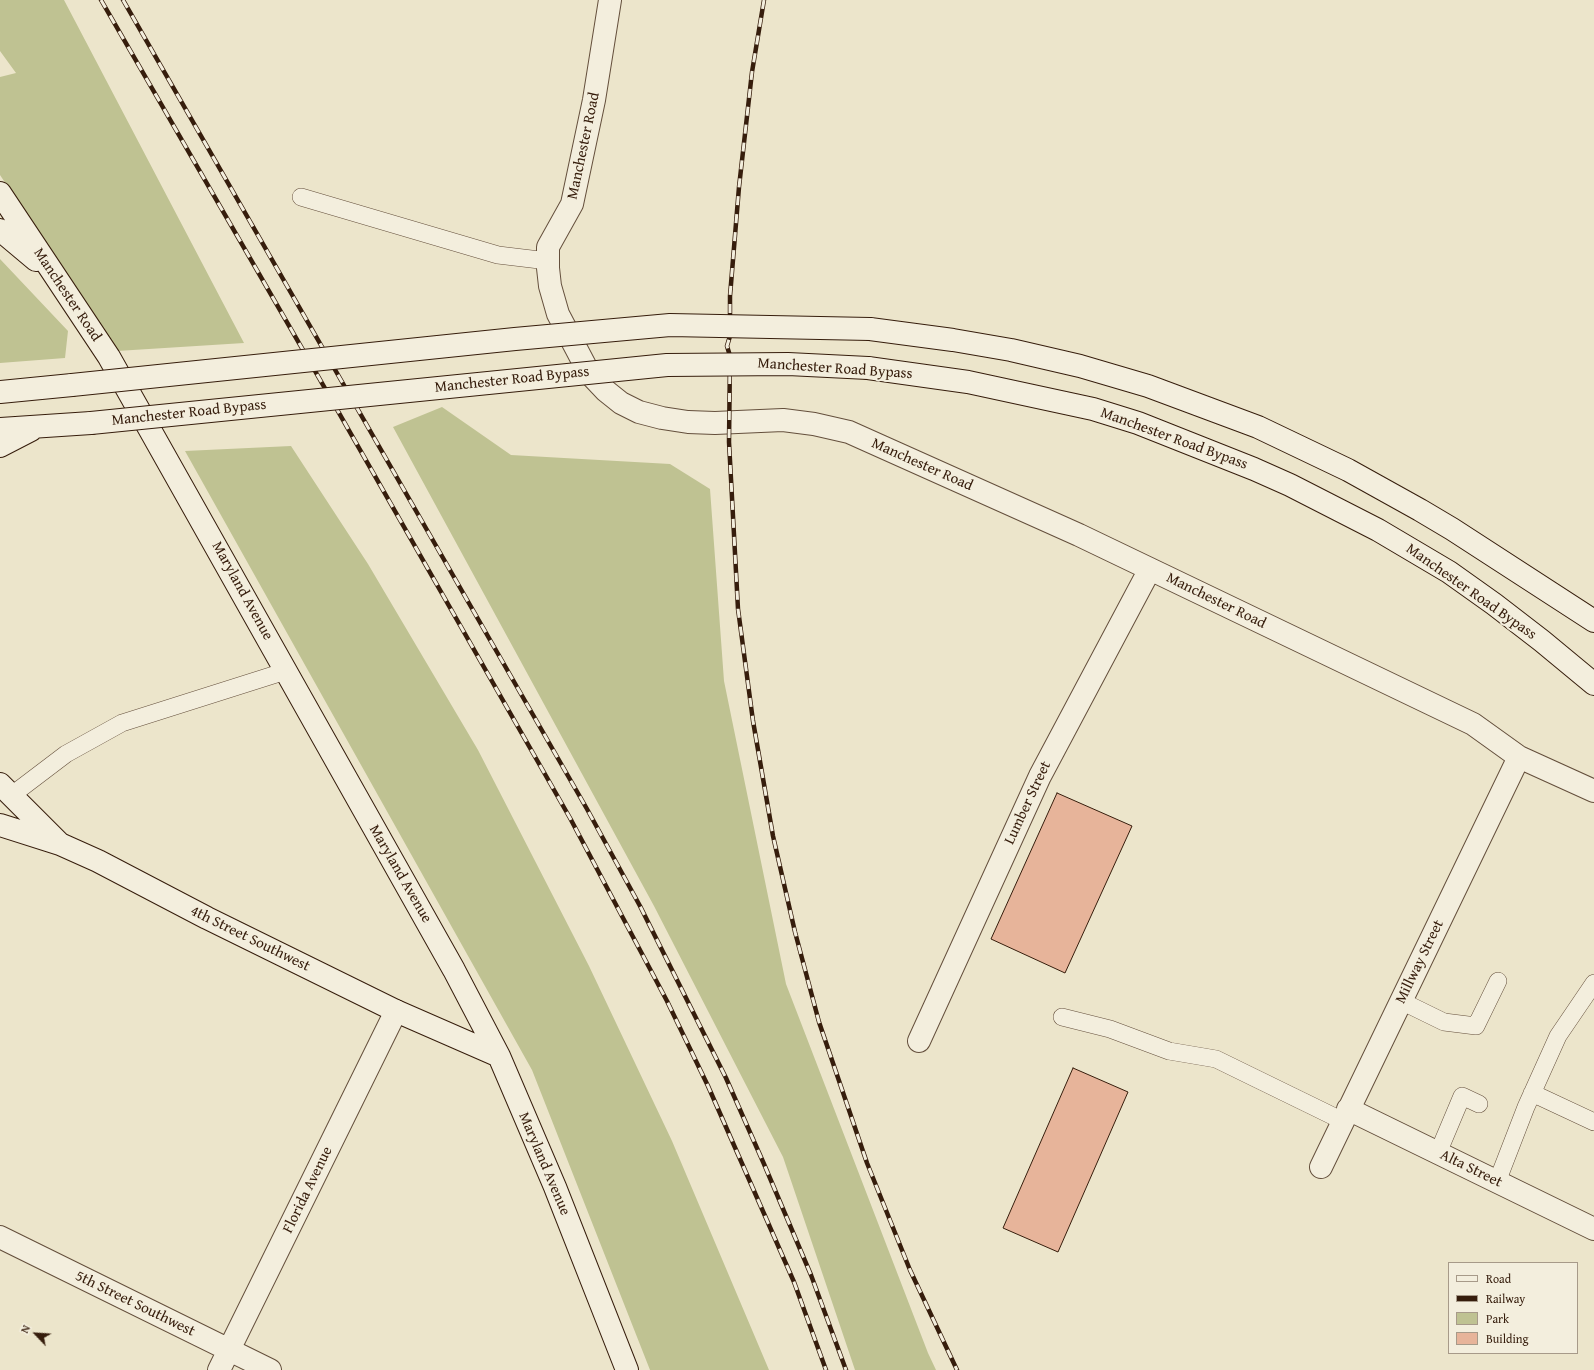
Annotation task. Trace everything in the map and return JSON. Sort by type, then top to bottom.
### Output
[{"type":"main road","name":"Manchester Road","points":[[610,0],[594,100],[572,204],[548,247],[550,286],[558,314],[589,373],[606,391],[621,403],[639,412],[662,418],[688,422],[729,423],[783,420],[814,424],[849,432],[1079,536],[1473,724],[1519,757],[1594,792]]},
{"type":"main road","name":"Manchester Road","points":[[0,193],[109,357],[132,398]]},
{"type":"main road","points":[[0,230],[53,274]]},
{"type":"main road","points":[[0,392],[515,339],[670,325],[870,329],[953,340],[996,347],[1080,366],[1148,386],[1258,427],[1348,470],[1420,510],[1594,621]]},
{"type":"main road","name":"Manchester Road Bypass","points":[[0,429],[92,423],[667,365],[788,364],[868,368],[968,382],[1093,409],[1138,423],[1254,469],[1290,485],[1378,530],[1449,572],[1524,627],[1594,684]]},
{"type":"main road","name":"Maryland Avenue","points":[[132,398],[211,535],[454,970],[499,1056],[555,1187],[627,1370]]},
{"type":"main road","points":[[0,446],[38,426]]},
{"type":"main road","name":"Lumber Street","points":[[919,1041],[1040,776],[1150,570]]},
{"type":"main road","name":"Millway Street","points":[[1321,1168],[1345,1115],[1519,757]]},
{"type":"main road","points":[[6,790],[60,844]]},
{"type":"main road","name":"4th Street Southwest","points":[[0,825],[60,844],[98,861],[207,918],[396,1011],[499,1056]]},
{"type":"main road","name":"Florida Avenue","points":[[219,1370],[396,1011]]},
{"type":"main road","name":"Alta Street","points":[[1345,1115],[1438,1153],[1594,1229]]},
{"type":"main road","name":"5th Street Southwest","points":[[0,1237],[270,1370]]},
{"type":"lane","points":[[302,196],[498,255],[548,261]]},
{"type":"lane","points":[[6,790],[122,723],[286,671]]},
{"type":"lane","points":[[1401,1001],[1444,1022],[1476,1026],[1498,981]]},
{"type":"lane","points":[[1497,1182],[1532,1093],[1558,1036],[1594,983]]},
{"type":"lane","points":[[1062,1017],[1110,1029],[1169,1051],[1216,1059],[1345,1115]]},
{"type":"lane","points":[[1532,1093],[1594,1122]]},
{"type":"lane","points":[[1438,1153],[1462,1096],[1479,1104]]},
{"type":"green space","points":[[0,0],[64,0],[244,343],[117,351],[0,175],[0,77],[16,73],[0,51]]},
{"type":"green space","points":[[0,259],[68,331],[65,358],[0,363]]},
{"type":"green space","points":[[442,407],[511,455],[670,464],[710,489],[724,681],[786,984],[928,1353],[936,1370],[855,1370],[783,1157],[654,906],[393,427]]},
{"type":"green space","points":[[291,446],[368,564],[478,750],[589,966],[672,1141],[769,1370],[650,1370],[532,1070],[185,451]]},
{"type":"building","points":[[1057,793],[1132,826],[1065,973],[991,939]]},
{"type":"building","points":[[1073,1068],[1128,1092],[1058,1252],[1003,1228]]},
{"type":"railway","points":[[101,0],[310,362],[570,818],[667,1001],[708,1086],[794,1282],[826,1370]]},
{"type":"railway","points":[[123,0],[587,809],[640,906],[726,1078],[811,1275],[846,1370]]},
{"type":"railway","points":[[764,0],[752,72],[739,187],[730,296],[730,336],[727,346],[730,356],[729,442],[738,609],[753,721],[773,836],[795,932],[819,1022],[867,1163],[910,1270],[957,1370]]}]
